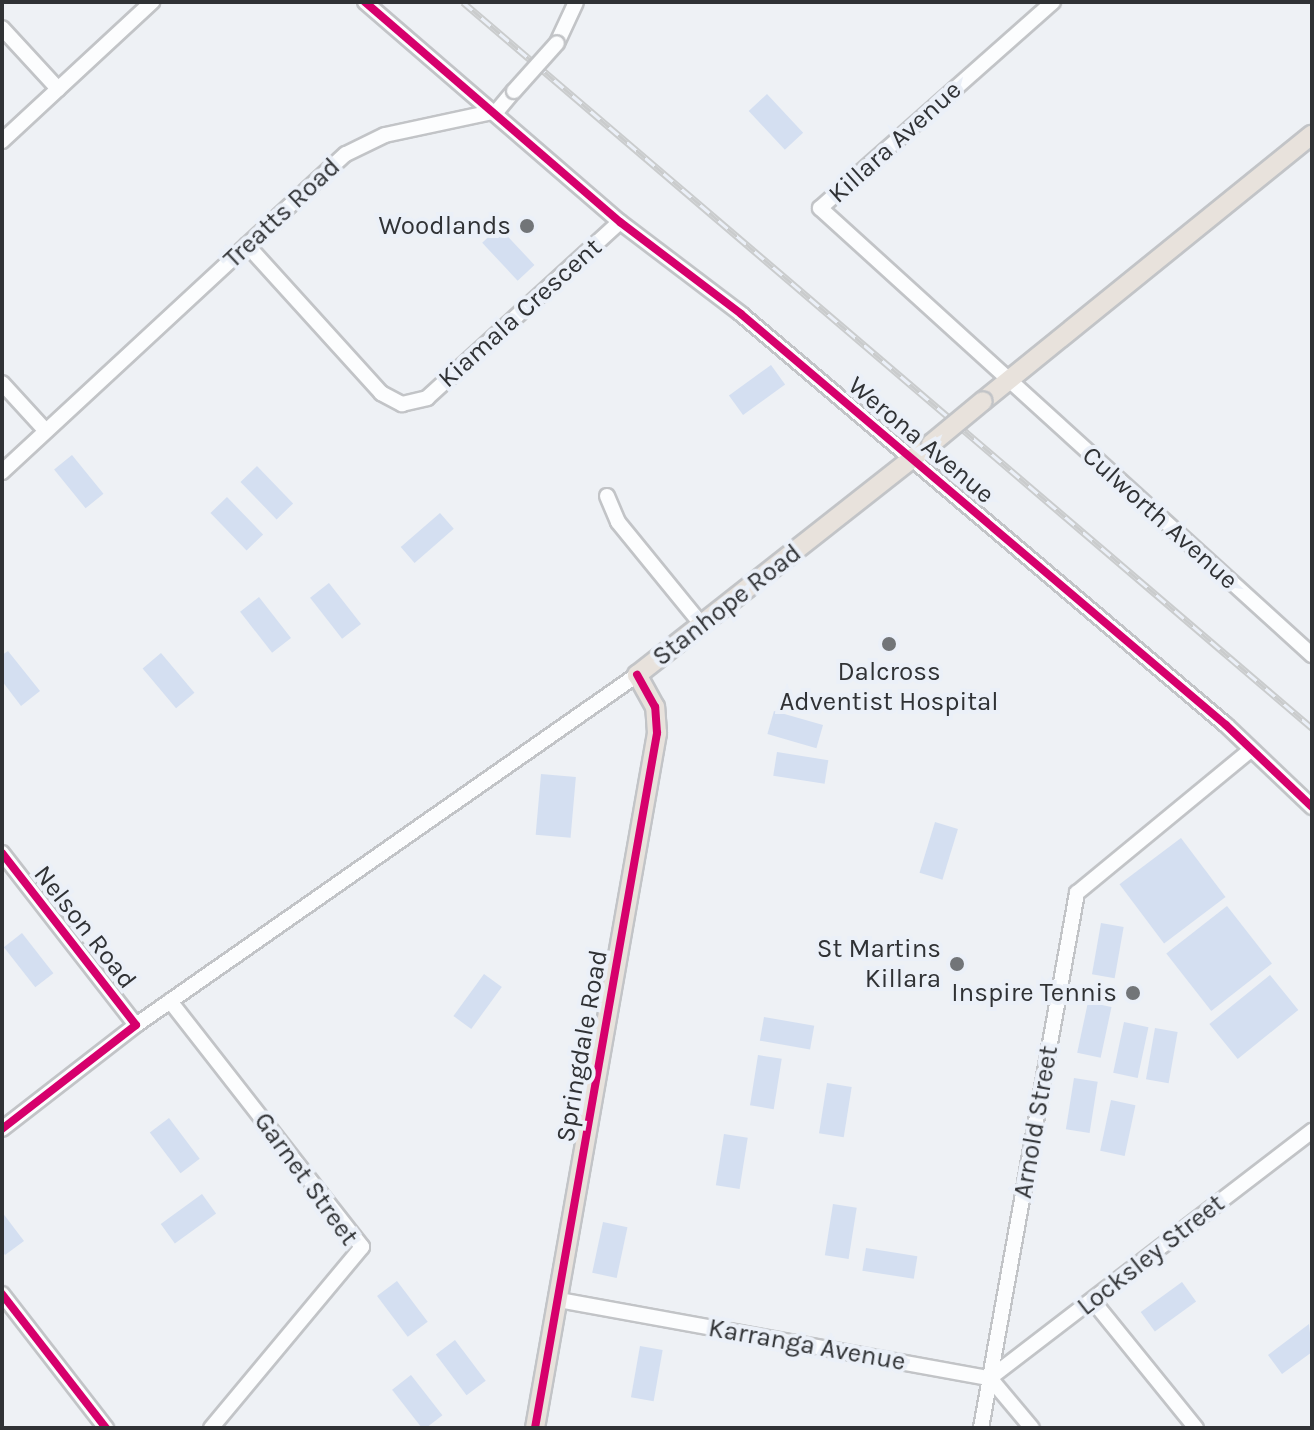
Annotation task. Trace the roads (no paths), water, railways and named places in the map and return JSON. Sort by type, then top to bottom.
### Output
[{"type":"main road","name":"Stanhope Road","points":[[637,675],[931,444],[1312,135]]},
{"type":"main road","name":"Springdale Road","points":[[535,1428],[658,724],[637,675]]},
{"type":"street","points":[[2,141],[152,2]]},
{"type":"street","name":"Werona Avenue","points":[[365,2],[497,111],[620,222],[741,314],[1214,715],[1248,752],[1312,807]]},
{"type":"street","points":[[497,111],[557,43],[576,2]]},
{"type":"street","name":"Killara Avenue","points":[[1007,381],[820,208],[1053,2]]},
{"type":"street","points":[[2,28],[58,89]]},
{"type":"street","name":"Treatts Road","points":[[2,472],[346,154],[385,135],[497,111]]},
{"type":"street","name":"Kiamala Crescent","points":[[247,245],[381,393],[402,404],[427,398],[620,222]]},
{"type":"street","name":"Culworth Avenue","points":[[1007,381],[1312,655]]},
{"type":"street","points":[[2,383],[46,431]]},
{"type":"street","points":[[607,496],[618,522],[702,625]]},
{"type":"street","name":"Stanhope Road","points":[[2,1129],[136,1025],[637,675]]},
{"type":"street","name":"Arnold Street","points":[[981,1428],[1077,893],[1248,752]]},
{"type":"street","name":"Nelson Road","points":[[2,853],[136,1025]]},
{"type":"street","name":"Garnet Street","points":[[170,1001],[362,1247],[211,1428]]},
{"type":"street","name":"Locksley Street","points":[[990,1378],[1312,1131]]},
{"type":"street","points":[[2,1294],[106,1428]]},
{"type":"street","name":"Karranga Avenue","points":[[559,1300],[990,1378]]},
{"type":"street","points":[[1093,1301],[1196,1428]]},
{"type":"street","points":[[990,1378],[1032,1428]]},
{"type":"railway","points":[[463,2],[1312,728]]},
{"type":"place","name":"Woodlands","points":[[527,226]]},
{"type":"place","name":"Dalcross Adventist Hospital","points":[[889,644]]},
{"type":"place","name":"St Martins Killara","points":[[957,964]]},
{"type":"place","name":"Inspire Tennis","points":[[1133,993]]}]
